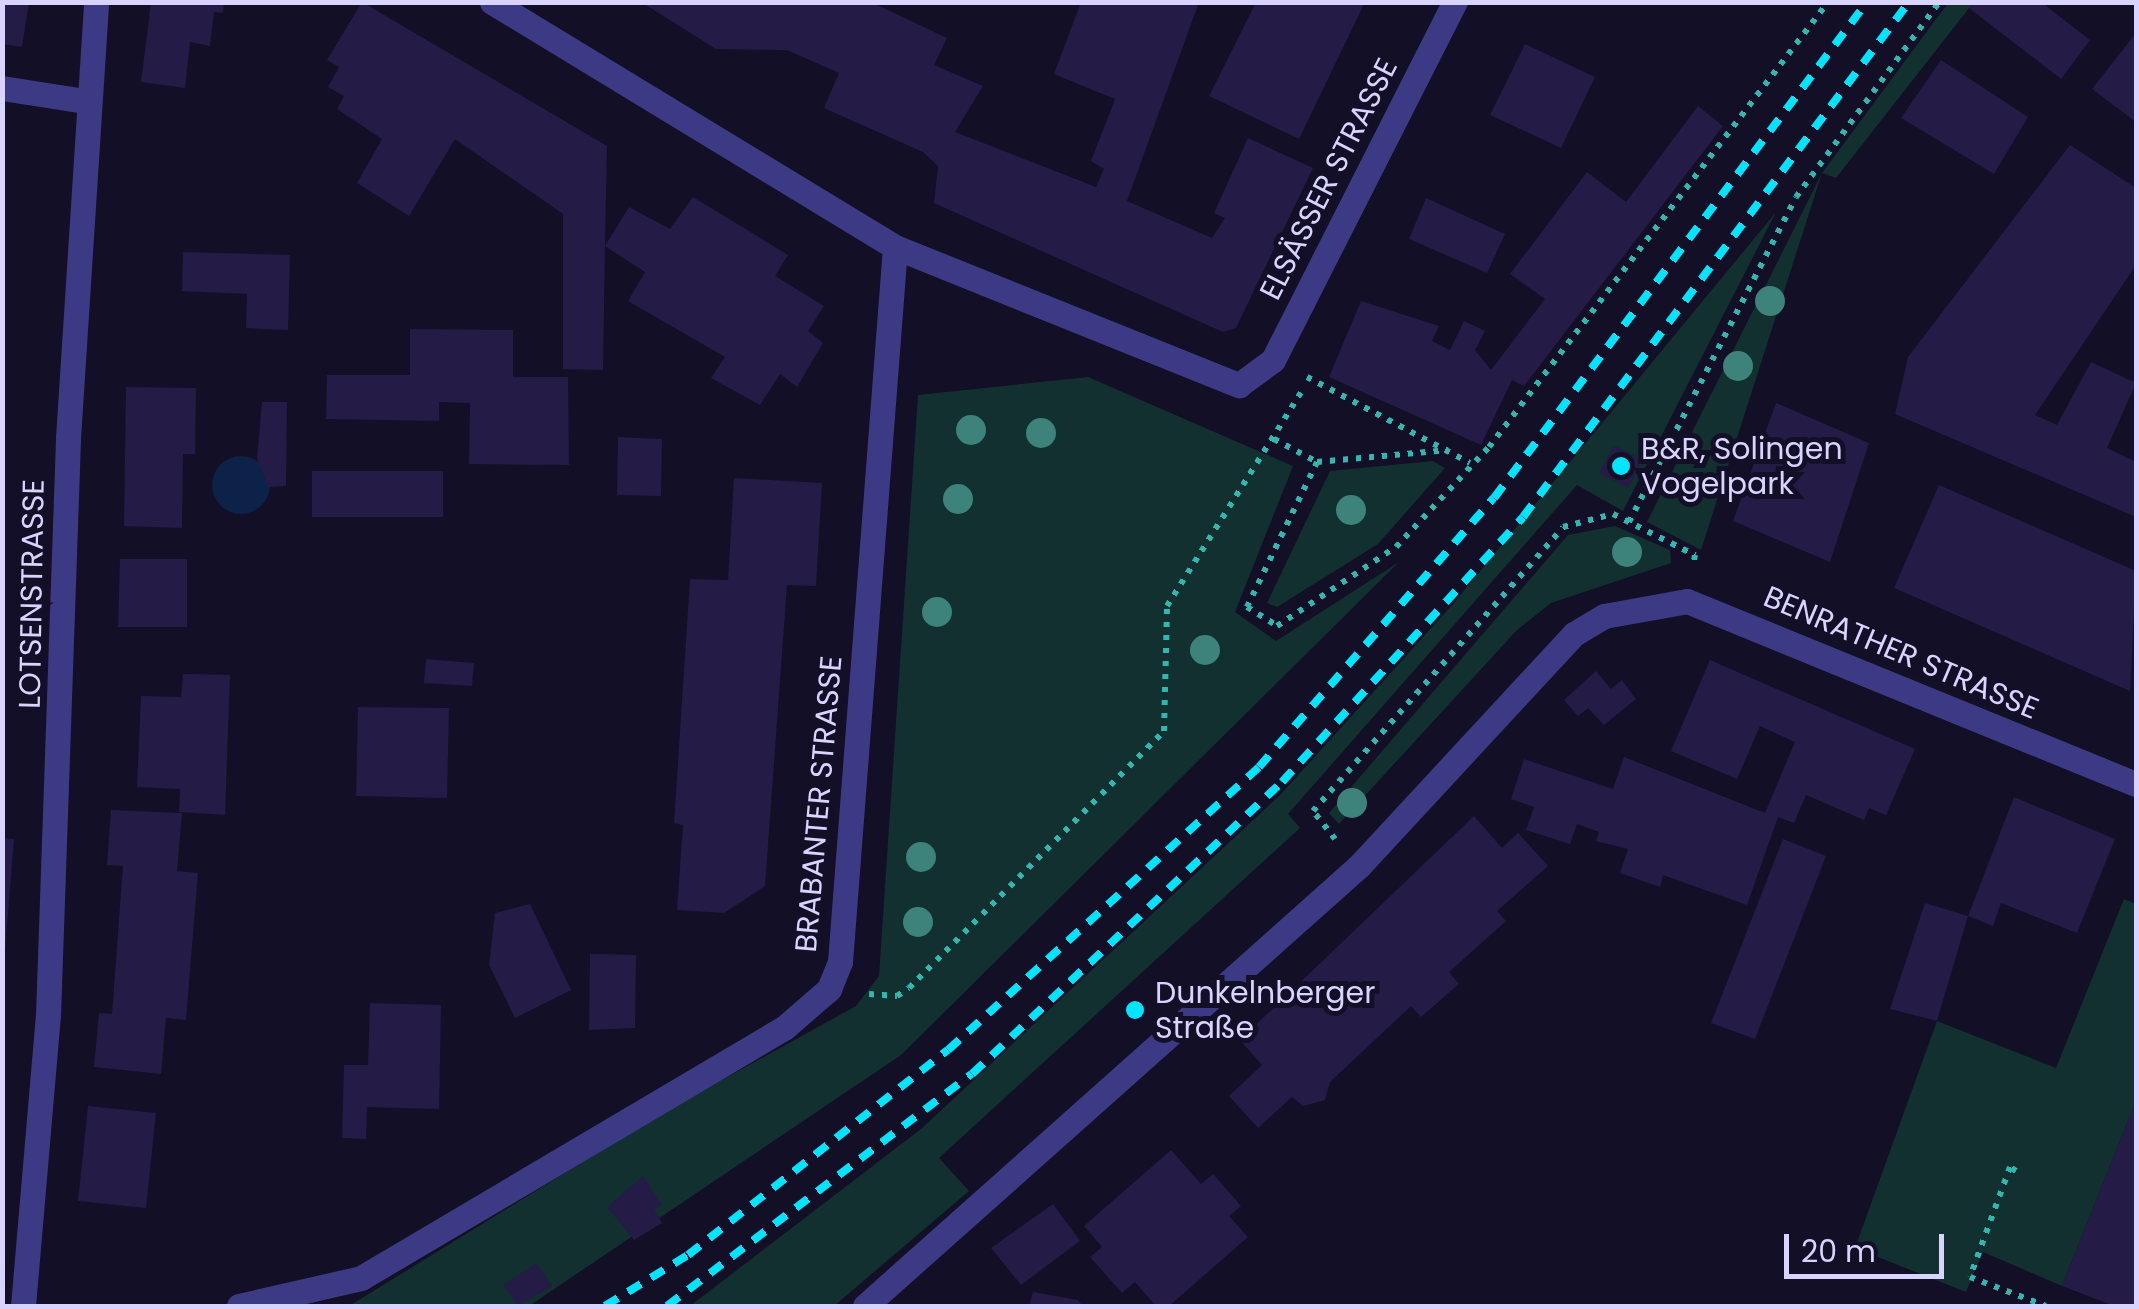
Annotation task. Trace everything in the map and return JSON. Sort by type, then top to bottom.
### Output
[{"type":"street","name":"LOTSENSTRASSE","points":[[23,1306],[48,1015],[85,101],[96,2]]},
{"type":"street","points":[[492,2],[895,247]]},
{"type":"street","name":"ELSÄSSER STRASSE","points":[[895,247],[1225,384],[1254,380],[1273,360],[1455,2]]},
{"type":"street","points":[[2,88],[85,101]]},
{"type":"street","name":"BRABANTER STRASSE","points":[[239,1306],[361,1278],[784,1028],[830,988],[840,962],[895,247]]},
{"type":"street","name":"BENRATHER STRASSE","points":[[1359,866],[1574,634],[1638,604],[1687,602],[2136,784]]},
{"type":"street","points":[[865,1306],[1359,866]]},
{"type":"path","points":[[1317,462],[1247,607],[1276,626],[1396,546],[1470,463],[1828,2]]},
{"type":"path","points":[[1628,522],[1760,281],[1796,197],[1938,2]]},
{"type":"path","points":[[830,988],[885,997],[909,988],[1164,731],[1167,606],[1309,378],[1470,463]]},
{"type":"path","points":[[1274,438],[1317,462],[1450,450]]},
{"type":"path","points":[[1359,866],[1313,810],[1563,528],[1613,514],[1695,555],[1687,602]]},
{"type":"path","points":[[2016,1171],[2010,1168],[1970,1276],[2046,1306]]},
{"type":"green space","points":[[1948,3],[1973,3],[1836,178],[1822,173]]},
{"type":"green space","points":[[1822,173],[1701,550],[1647,522]]},
{"type":"green space","points":[[1776,212],[1623,511],[1577,485],[1288,814],[1300,828],[939,1158],[969,1191],[834,1306],[690,1306],[921,1129],[1281,794],[1453,604]]},
{"type":"green space","points":[[1088,377],[1293,466],[1235,612],[1276,641],[1399,562],[901,1055],[529,1306],[349,1306],[664,1112],[856,1006],[879,976],[918,395]]},
{"type":"green space","points":[[1433,461],[1445,468],[1378,544],[1277,607],[1267,603],[1330,471]]},
{"type":"green space","points":[[1615,526],[1670,550],[1671,563],[1551,603],[1517,630],[1339,824],[1329,813],[1568,535]]},
{"type":"green space","points":[[2124,899],[2136,904],[2136,1101],[2062,1286],[1983,1252],[1966,1292],[1855,1248],[1937,1021],[2056,1068]]},
{"type":"water","points":[[241,456],[262,464],[270,485],[262,506],[241,514],[220,506],[212,485],[220,464]]},
{"type":"building","points":[[2,2],[29,2],[22,47],[2,44]]},
{"type":"building","points":[[151,2],[224,2],[223,13],[214,12],[210,46],[190,42],[185,88],[141,82]]},
{"type":"building","points":[[362,2],[607,146],[603,370],[563,369],[563,214],[455,139],[409,216],[357,183],[382,139],[337,109],[344,96],[328,87],[339,67],[327,60]]},
{"type":"building","points":[[641,2],[871,2],[947,38],[934,65],[983,86],[955,132],[1096,187],[1104,169],[1091,161],[1115,99],[1054,74],[1081,2],[1199,2],[1127,201],[1212,238],[1225,218],[1214,213],[1248,138],[1313,168],[1236,328],[1223,332],[934,203],[938,166],[923,152],[824,108],[839,73],[787,50],[716,49]]},
{"type":"building","points":[[1256,2],[1365,2],[1299,139],[1209,96]]},
{"type":"building","points":[[1973,2],[2041,2],[2090,40],[2061,79],[1969,8]]},
{"type":"building","points":[[2136,33],[2136,122],[2092,89]]},
{"type":"building","points":[[1525,44],[1595,77],[1561,148],[1490,115]]},
{"type":"building","points":[[1941,60],[2028,117],[1994,174],[1901,118]]},
{"type":"building","points":[[1698,106],[1723,126],[1524,386],[1512,380],[1481,445],[1329,377],[1361,301],[1439,326],[1432,341],[1450,350],[1464,321],[1485,331],[1475,350],[1491,370],[1545,299],[1510,274],[1587,172],[1626,202]]},
{"type":"building","points":[[2070,145],[2136,188],[2136,265],[2035,415],[2057,425],[2091,362],[2136,383],[2107,448],[2136,462],[2136,517],[1895,414],[1908,357]]},
{"type":"building","points":[[693,197],[788,255],[775,276],[824,306],[808,331],[823,343],[797,387],[780,374],[760,405],[711,378],[725,357],[628,301],[645,272],[605,246],[629,207],[670,229]]},
{"type":"building","points":[[1426,198],[1505,234],[1487,273],[1409,239]]},
{"type":"building","points":[[183,252],[290,255],[288,330],[246,328],[247,294],[182,291]]},
{"type":"building","points":[[410,329],[513,330],[513,377],[568,377],[569,465],[469,464],[470,403],[439,402],[439,421],[326,419],[327,375],[410,375]]},
{"type":"building","points":[[126,387],[196,388],[195,454],[183,454],[182,528],[124,526]]},
{"type":"building","points":[[262,402],[287,402],[286,486],[268,487],[257,459]]},
{"type":"building","points":[[1776,403],[1869,443],[1830,562],[1733,521]]},
{"type":"building","points":[[618,437],[662,439],[661,496],[617,495]]},
{"type":"building","name":"B&R, Solingen Vogelpark","points":[[1614,445],[1643,460],[1628,488],[1599,473]]},
{"type":"building","points":[[312,471],[443,471],[443,517],[312,517]]},
{"type":"building","points":[[734,478],[822,483],[816,586],[787,585],[765,886],[724,913],[677,910],[683,825],[674,823],[690,579],[728,580]]},
{"type":"building","points":[[1939,485],[2136,571],[2130,691],[1894,588]]},
{"type":"building","points":[[120,559],[187,559],[187,627],[118,627]]},
{"type":"building","points":[[426,659],[474,663],[472,686],[424,683]]},
{"type":"building","points":[[1710,660],[1915,749],[1886,815],[1869,808],[1864,820],[1806,795],[1794,823],[1778,817],[1747,905],[1663,875],[1660,887],[1620,873],[1628,849],[1596,841],[1599,832],[1577,824],[1570,844],[1526,830],[1534,807],[1511,799],[1524,759],[1613,789],[1624,757],[1765,813],[1795,742],[1760,726],[1737,779],[1671,751]]},
{"type":"building","points":[[1596,671],[1611,689],[1622,680],[1636,699],[1604,725],[1588,708],[1578,716],[1564,700]]},
{"type":"building","points":[[183,674],[230,675],[225,815],[179,812],[180,789],[137,787],[141,696],[181,697]]},
{"type":"building","points":[[358,707],[449,708],[447,798],[356,796]]},
{"type":"building","points":[[2014,797],[2115,839],[2077,933],[2001,903],[1993,926],[1968,916]]},
{"type":"building","points":[[111,810],[182,813],[177,871],[198,873],[186,1020],[166,1018],[161,1074],[94,1067],[99,1013],[112,1014],[123,866],[107,865]]},
{"type":"building","points":[[1474,816],[1502,848],[1518,833],[1548,866],[1497,911],[1506,921],[1449,972],[1459,984],[1421,1017],[1411,1006],[1330,1082],[1325,1100],[1303,1106],[1292,1097],[1258,1128],[1229,1096],[1262,1065],[1240,1040]]},
{"type":"building","points":[[2,838],[14,839],[5,951],[2,951]]},
{"type":"building","points":[[1783,839],[1826,856],[1755,1039],[1711,1023]]},
{"type":"building","points":[[1925,903],[1968,916],[1937,1021],[1890,1009]]},
{"type":"building","points":[[530,904],[571,990],[515,1018],[489,965],[495,913]]},
{"type":"building","points":[[590,954],[636,955],[635,1028],[589,1030]]},
{"type":"building","points":[[370,1003],[441,1005],[439,1109],[367,1107],[366,1139],[342,1138],[344,1065],[368,1065]]},
{"type":"building","points":[[2136,1101],[2136,1306],[2114,1306],[2062,1286]]},
{"type":"building","points":[[88,1106],[156,1113],[146,1208],[78,1201]]},
{"type":"building","points":[[1171,1150],[1201,1184],[1213,1174],[1241,1206],[1229,1216],[1248,1237],[1169,1306],[1156,1306],[1135,1282],[1122,1293],[1090,1257],[1102,1247],[1084,1226]]},
{"type":"building","points":[[643,1176],[662,1205],[654,1209],[662,1223],[634,1240],[607,1207]]},
{"type":"building","points":[[1053,1204],[1080,1241],[1021,1285],[991,1248]]},
{"type":"building","points":[[537,1263],[552,1286],[518,1306],[503,1285]]},
{"type":"building","points":[[1033,1292],[1078,1300],[1083,1306],[1029,1306]]},
{"type":"railway","points":[[605,1306],[688,1255],[948,1050],[1259,767],[1494,498],[1867,2]]},
{"type":"railway","points":[[667,1306],[972,1074],[1282,782],[1523,517],[1909,2]]},
{"type":"place","name":"B&R, Solingen Vogelpark","points":[[1621,466]]},
{"type":"place","name":"Dunkelnberger Straße","points":[[1135,1010]]}]
